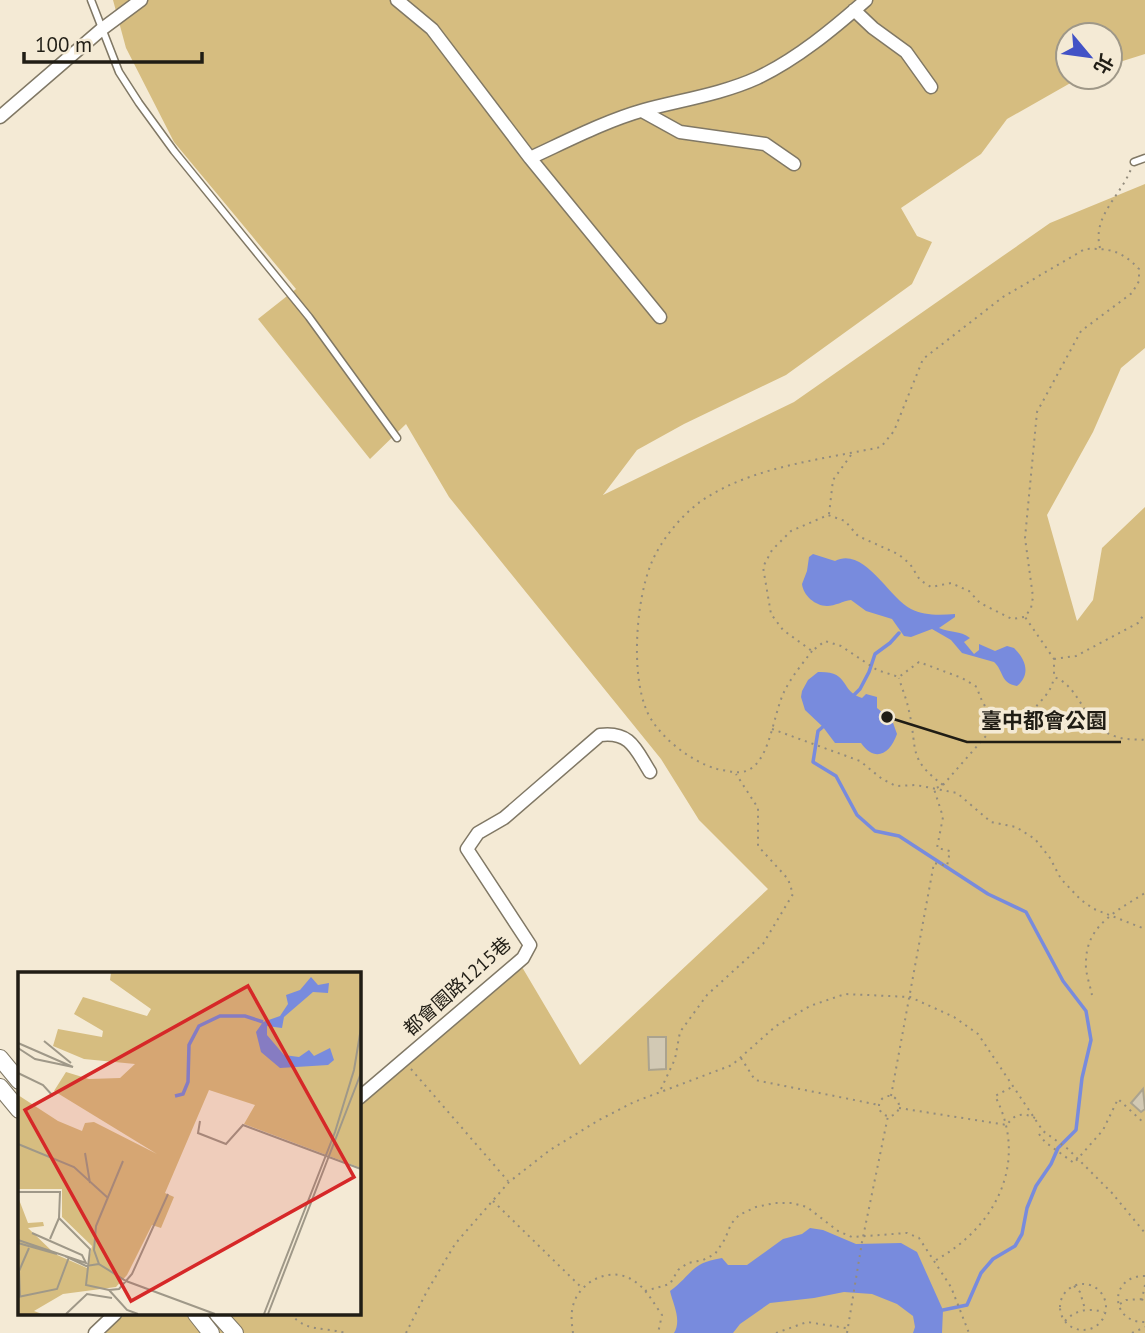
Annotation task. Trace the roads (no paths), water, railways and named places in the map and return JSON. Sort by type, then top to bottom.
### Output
[{"type":"street","points":[[0,117],[102,29],[141,0]]},
{"type":"street","points":[[397,0],[432,29],[530,158],[660,317]]},
{"type":"street","points":[[530,158],[642,111],[699,97],[757,78],[811,46],[866,0]]},
{"type":"street","points":[[854,10],[906,52],[931,87]]},
{"type":"street","points":[[642,111],[680,132],[765,144],[794,164]]},
{"type":"street","name":"都會園路1215巷","points":[[360,1097],[523,958],[530,945],[467,849],[478,834],[504,818],[600,735],[611,734],[631,741],[650,772]]},
{"type":"street","points":[[0,1058],[18,1080]]},
{"type":"street","points":[[0,1087],[18,1109]]},
{"type":"street","points":[[95,1333],[113,1316]]},
{"type":"street","points":[[197,1316],[211,1333]]},
{"type":"street","points":[[220,1316],[235,1333]]},
{"type":"lane","points":[[92,0],[119,72],[157,129],[309,317],[397,438]]},
{"type":"lane","points":[[1134,162],[1145,158]]},
{"type":"water","points":[[813,554],[835,561],[846,558],[856,561],[876,575],[911,609],[921,613],[955,614],[955,617],[939,628],[970,638],[964,642],[974,654],[979,650],[979,644],[995,651],[1007,646],[1014,648],[1022,657],[1024,677],[1017,686],[1008,682],[994,662],[962,653],[951,640],[932,629],[911,637],[904,636],[892,619],[866,611],[851,600],[827,606],[814,602],[807,596],[802,584],[809,557]]},
{"type":"water","points":[[818,672],[836,675],[850,691],[862,698],[866,694],[877,697],[877,708],[892,720],[897,734],[886,751],[877,754],[866,749],[861,743],[835,743],[805,710],[802,691],[808,680]]},
{"type":"water","points":[[810,1228],[823,1230],[856,1244],[901,1243],[917,1252],[943,1310],[942,1333],[913,1333],[913,1316],[897,1304],[872,1294],[844,1292],[770,1303],[740,1324],[733,1333],[674,1333],[677,1317],[670,1291],[698,1266],[722,1258],[728,1265],[747,1265],[783,1239],[802,1234]]},
{"type":"waterway","points":[[852,697],[860,689],[875,654],[899,633]]},
{"type":"waterway","points":[[825,725],[818,731],[813,762],[836,776],[857,815],[875,831],[899,836],[988,894],[1026,912],[1063,981],[1086,1011],[1091,1040],[1082,1078],[1076,1130],[1058,1148],[1036,1186],[1027,1208],[1022,1234],[1015,1246],[993,1259],[981,1273],[967,1305],[943,1310]]},
{"type":"place","name":"臺中都會公園","points":[[887,717]]}]
